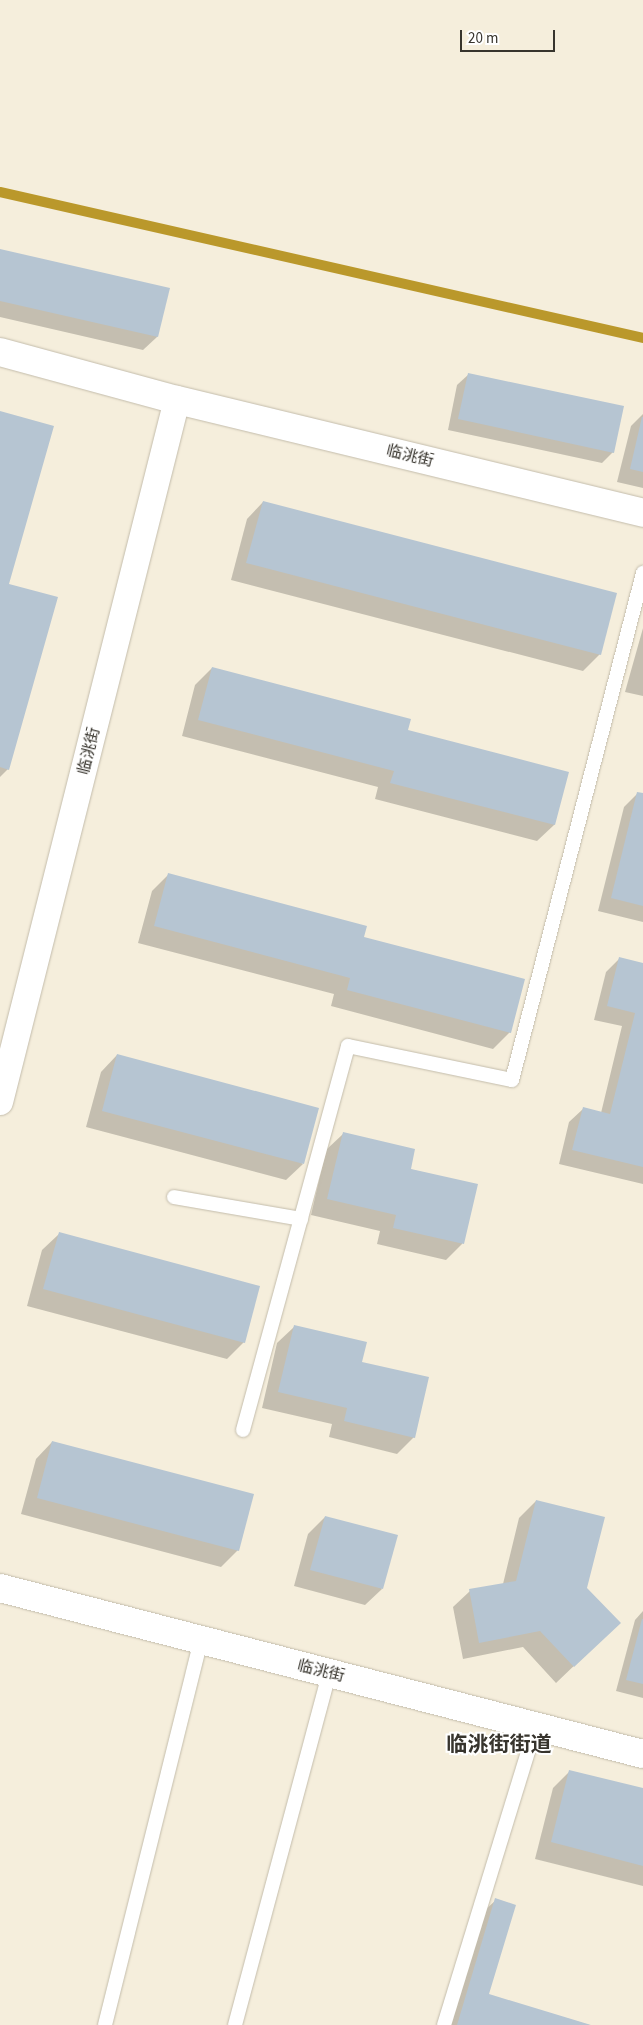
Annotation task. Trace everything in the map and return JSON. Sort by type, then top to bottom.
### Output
[{"type":"street","name":"临洮街","points":[[0,352],[177,400],[643,513]]},
{"type":"street","name":"临洮街","points":[[0,1102],[177,400]]},
{"type":"street","name":"临洮街","points":[[0,1588],[643,1754]]},
{"type":"lane","points":[[243,1430],[348,1046],[512,1080],[643,573]]},
{"type":"lane","points":[[174,1196],[301,1219]]},
{"type":"lane","points":[[105,2025],[201,1640]]},
{"type":"lane","points":[[235,2025],[329,1673]]},
{"type":"lane","points":[[444,2025],[536,1726]]},
{"type":"building","points":[[0,249],[170,288],[158,337],[0,301]]},
{"type":"building","points":[[468,373],[624,406],[614,453],[458,419]]},
{"type":"building","points":[[0,411],[54,426],[9,584],[58,597],[9,770],[0,767]]},
{"type":"building","points":[[643,417],[643,472],[630,469]]},
{"type":"building","points":[[263,501],[617,593],[601,655],[246,563]]},
{"type":"building","points":[[212,667],[411,719],[408,730],[569,772],[555,825],[390,783],[394,771],[198,720]]},
{"type":"building","points":[[637,792],[643,793],[643,906],[611,898]]},
{"type":"building","points":[[168,873],[367,926],[364,937],[525,979],[511,1033],[347,990],[350,978],[154,926]]},
{"type":"building","points":[[619,957],[643,963],[643,1167],[572,1150],[583,1107],[610,1114],[635,1013],[607,1006]]},
{"type":"building","points":[[117,1054],[319,1108],[304,1164],[102,1111]]},
{"type":"building","points":[[343,1132],[415,1149],[411,1169],[478,1184],[464,1244],[393,1228],[396,1215],[327,1199]]},
{"type":"building","points":[[59,1232],[260,1286],[245,1343],[43,1289]]},
{"type":"building","points":[[294,1325],[367,1342],[362,1362],[429,1377],[415,1438],[344,1421],[347,1408],[278,1392]]},
{"type":"building","points":[[52,1441],[254,1494],[239,1551],[37,1498]]},
{"type":"building","points":[[536,1500],[605,1517],[587,1588],[621,1623],[574,1667],[540,1631],[479,1643],[469,1589],[516,1581]]},
{"type":"building","points":[[325,1516],[398,1535],[383,1589],[310,1570]]},
{"type":"building","points":[[643,1619],[643,1684],[626,1680]]},
{"type":"building","points":[[569,1770],[643,1788],[643,1866],[551,1842]]},
{"type":"building","points":[[495,1898],[516,1905],[489,1994],[591,2025],[457,2025]]},
{"type":"waterway","points":[[0,192],[643,338]]},
{"type":"district","name":"临洮街街道","points":[[499,1744]]}]
